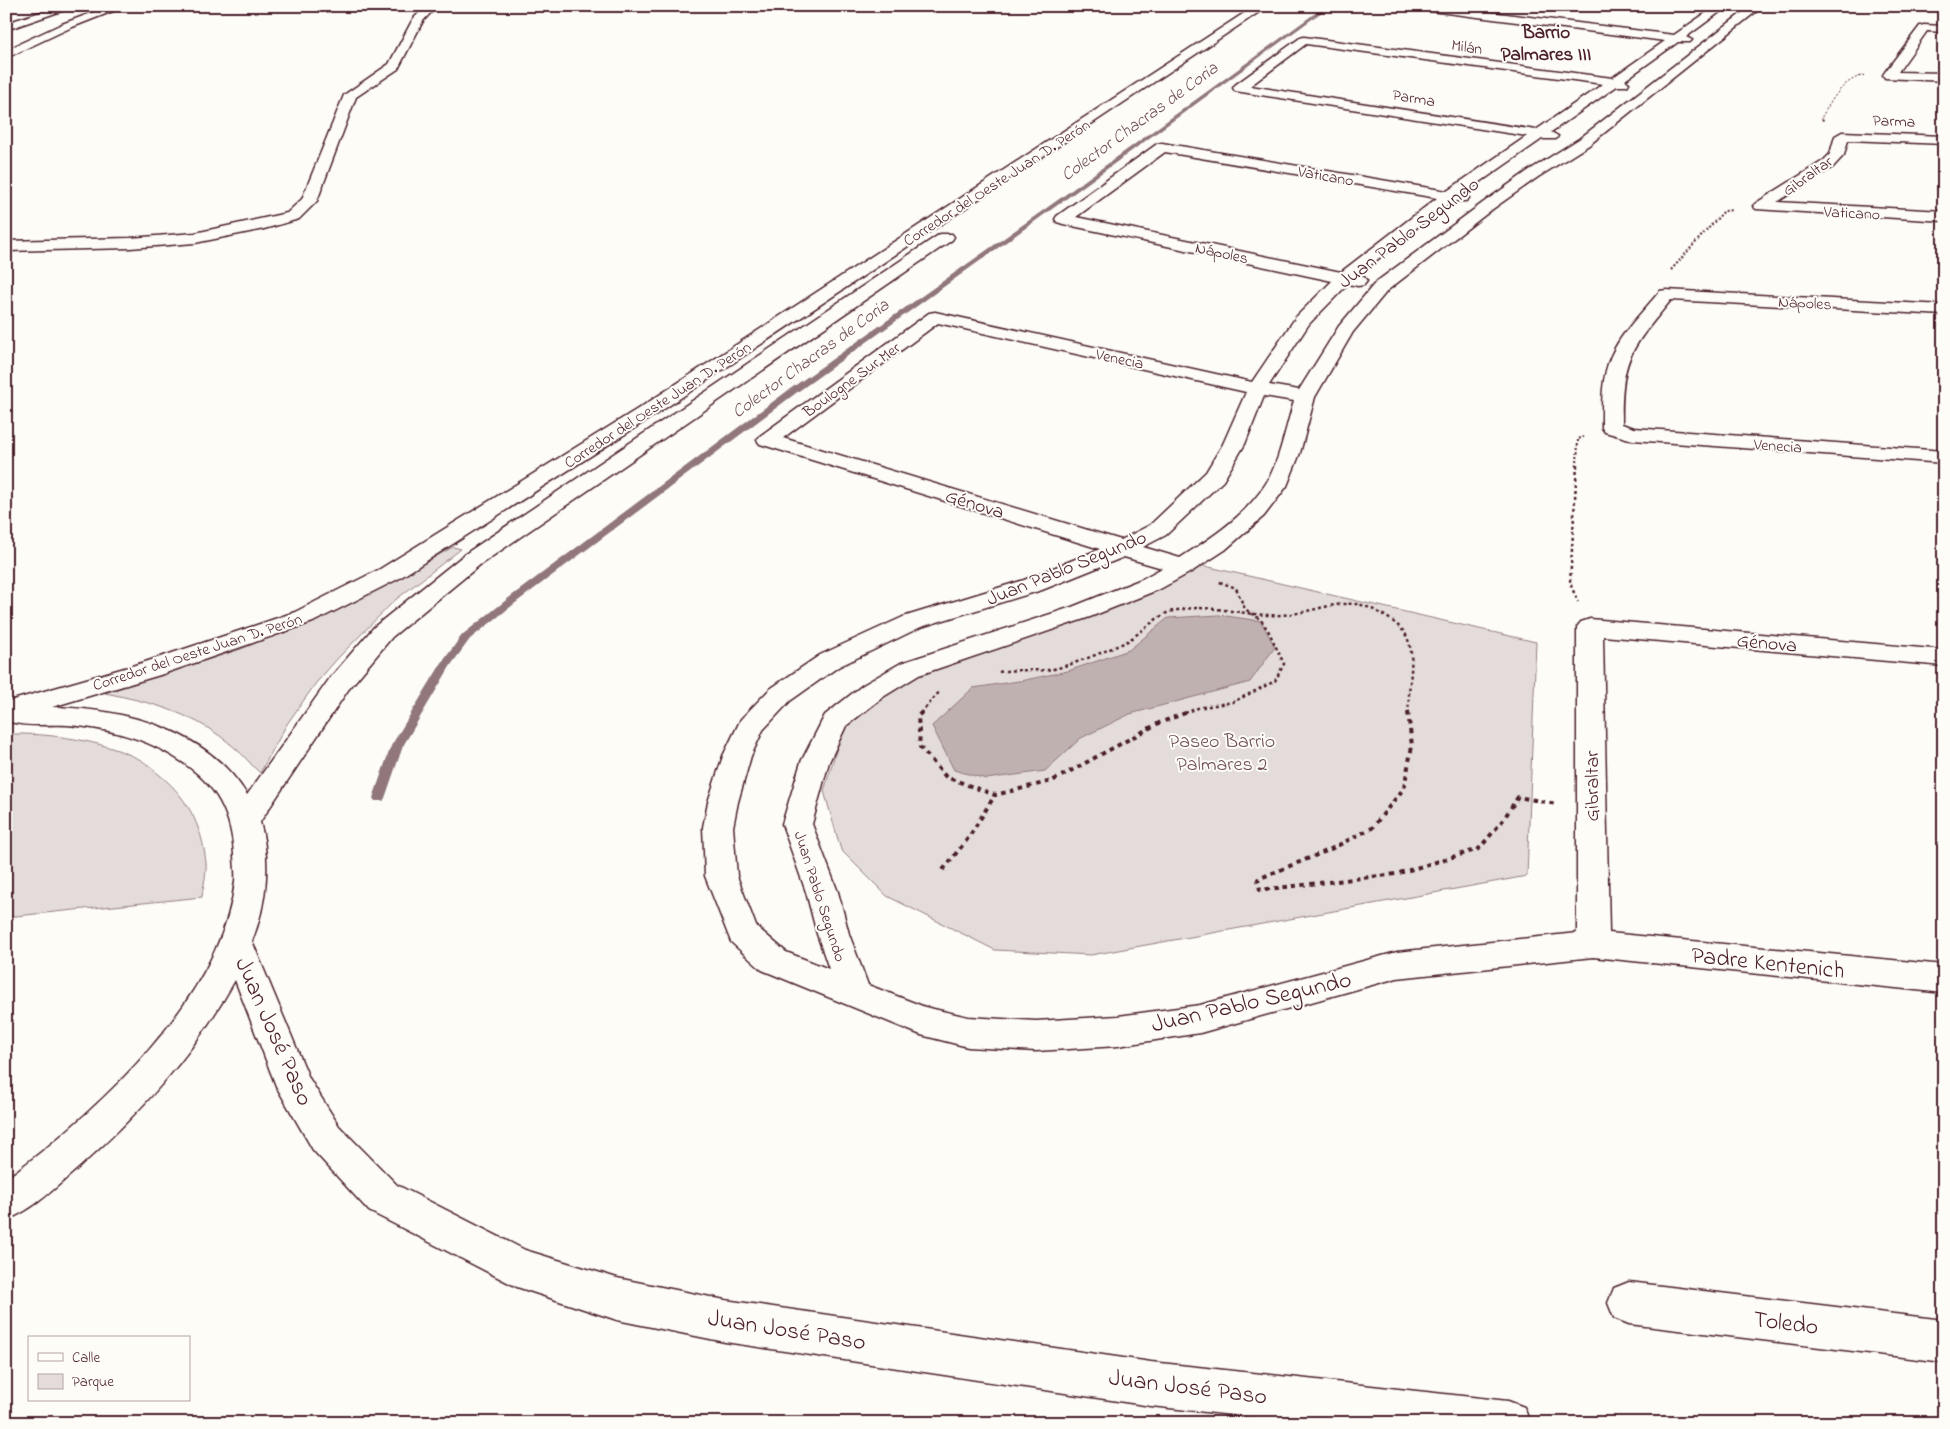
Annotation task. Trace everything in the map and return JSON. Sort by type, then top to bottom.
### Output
[{"type":"main road","points":[[6,27],[71,6]]},
{"type":"main road","points":[[6,43],[100,6]]},
{"type":"main road","points":[[6,55],[66,26],[121,6]]},
{"type":"main road","points":[[6,246],[195,238],[293,216],[309,201],[350,95],[394,66],[418,19],[432,6]]},
{"type":"main road","name":"Corredor del Oeste Juan D. Perón","points":[[6,711],[151,669],[260,633],[304,617],[389,574],[433,548],[651,408],[1263,6]]},
{"type":"main road","points":[[1415,6],[1709,43]]},
{"type":"main road","name":"Juan Pablo Segundo","points":[[1593,944],[1398,965],[1200,1019],[1118,1031],[1036,1036],[968,1032],[921,1021],[774,961],[743,933],[721,876],[718,827],[723,802],[737,756],[751,726],[780,695],[829,661],[912,622],[1033,585],[1122,549],[1158,530],[1215,476],[1234,444],[1257,389],[1302,321],[1344,278],[1420,217],[1542,134],[1723,6]]},
{"type":"main road","name":"Juan Pablo Segundo","points":[[854,993],[833,934],[822,892],[797,824],[814,762],[835,721],[873,691],[910,669],[1082,612],[1151,584],[1183,568],[1217,545],[1256,511],[1276,486],[1289,454],[1305,397],[1345,330],[1382,286],[1532,174],[1584,142],[1758,6]]},
{"type":"main road","points":[[1162,90],[1278,12]]},
{"type":"main road","points":[[1889,75],[1924,28],[1944,29]]},
{"type":"main road","name":"Milán","points":[[1239,88],[1304,40],[1655,88]]},
{"type":"main road","points":[[1889,75],[1944,77]]},
{"type":"main road","name":"Parma","points":[[1239,88],[1584,142]]},
{"type":"main road","name":"Parma","points":[[1842,136],[1944,140]]},
{"type":"main road","name":"Gibraltar","points":[[1761,206],[1828,164],[1837,154],[1842,136]]},
{"type":"main road","name":"Vaticano","points":[[1063,219],[1162,147],[1451,196],[1489,205]]},
{"type":"main road","name":"Vaticano","points":[[1761,206],[1944,216]]},
{"type":"main road","name":"Nápoles","points":[[1063,219],[1382,286]]},
{"type":"main road","name":"Corredor del Oeste Juan D. Perón","points":[[246,821],[339,684],[383,632],[473,559],[959,228]]},
{"type":"main road","points":[[1612,428],[1611,397],[1620,357],[1638,330],[1666,295]]},
{"type":"main road","name":"Nápoles","points":[[1666,295],[1944,310]]},
{"type":"main road","name":"Venecia","points":[[935,318],[1257,389],[1305,397]]},
{"type":"main road","name":"Boulogne Sur Mer","points":[[766,440],[935,318]]},
{"type":"main road","name":"Venecia","points":[[1612,428],[1633,434],[1944,457]]},
{"type":"main road","name":"Génova","points":[[766,440],[1183,568]]},
{"type":"main road","name":"Gibraltar","points":[[1590,627],[1593,944]]},
{"type":"main road","name":"Génova","points":[[1590,627],[1944,658]]},
{"type":"main road","points":[[6,717],[76,717],[117,724],[154,734],[186,749],[212,769],[232,792],[246,821],[251,847],[252,876],[247,908],[236,942],[207,1000],[160,1064],[97,1129],[6,1202]]},
{"type":"main road","name":"Juan José Paso","points":[[236,942],[294,1086],[326,1138],[384,1198],[517,1267],[617,1299],[724,1321],[1151,1384],[1508,1423]]},
{"type":"main road","name":"Padre Kentenich","points":[[1593,944],[1944,979]]},
{"type":"main road","name":"Toledo","points":[[1629,1303],[1944,1341]]},
{"type":"path","points":[[1842,136],[1821,118],[1846,81],[1856,75],[1889,75]]},
{"type":"path","points":[[1666,295],[1663,278],[1724,211],[1761,206]]},
{"type":"path","points":[[1590,627],[1570,583],[1578,439],[1612,428]]},
{"type":"path","points":[[945,686],[918,716],[920,748],[946,777],[995,795],[1052,781],[1159,723],[1198,708],[1233,702],[1274,681],[1284,664],[1269,632],[1261,620],[1245,609],[1236,588],[1183,568]]},
{"type":"path","points":[[995,672],[1014,669],[1049,670],[1087,658],[1126,641],[1170,611],[1209,606],[1254,615],[1283,615],[1337,604],[1358,604],[1396,621],[1405,633],[1411,648],[1408,708],[1412,746],[1404,788],[1372,828],[1328,850],[1258,879],[1260,890],[1396,874],[1479,849],[1503,820],[1518,797],[1591,811]]},
{"type":"path","points":[[943,870],[969,837],[995,795]]},
{"type":"green space","points":[[453,547],[461,549],[394,601],[316,683],[287,724],[260,773],[220,736],[190,718],[141,701],[105,693],[241,649],[295,627],[383,586]]},
{"type":"green space","name":"Paseo Barrio Palmares 2","points":[[1196,564],[1536,642],[1527,876],[1091,955],[995,950],[887,896],[841,850],[824,791],[842,731],[896,677]]},
{"type":"green space","points":[[6,734],[75,739],[110,747],[147,764],[176,790],[191,811],[196,823],[201,836],[206,863],[202,897],[6,917]]},
{"type":"shaded area","points":[[1219,615],[1261,621],[1275,647],[1250,682],[1130,714],[1081,738],[1045,771],[986,779],[954,770],[932,726],[973,688],[1068,671],[1129,650],[1168,618]]},
{"type":"waterway","name":"Colector Chacras de Coria","points":[[379,798],[397,746],[446,664],[466,637],[514,599],[793,391],[1057,203],[1328,6]]},
{"type":"district","name":"Barrio Palmares III","points":[[1546,42]]}]
